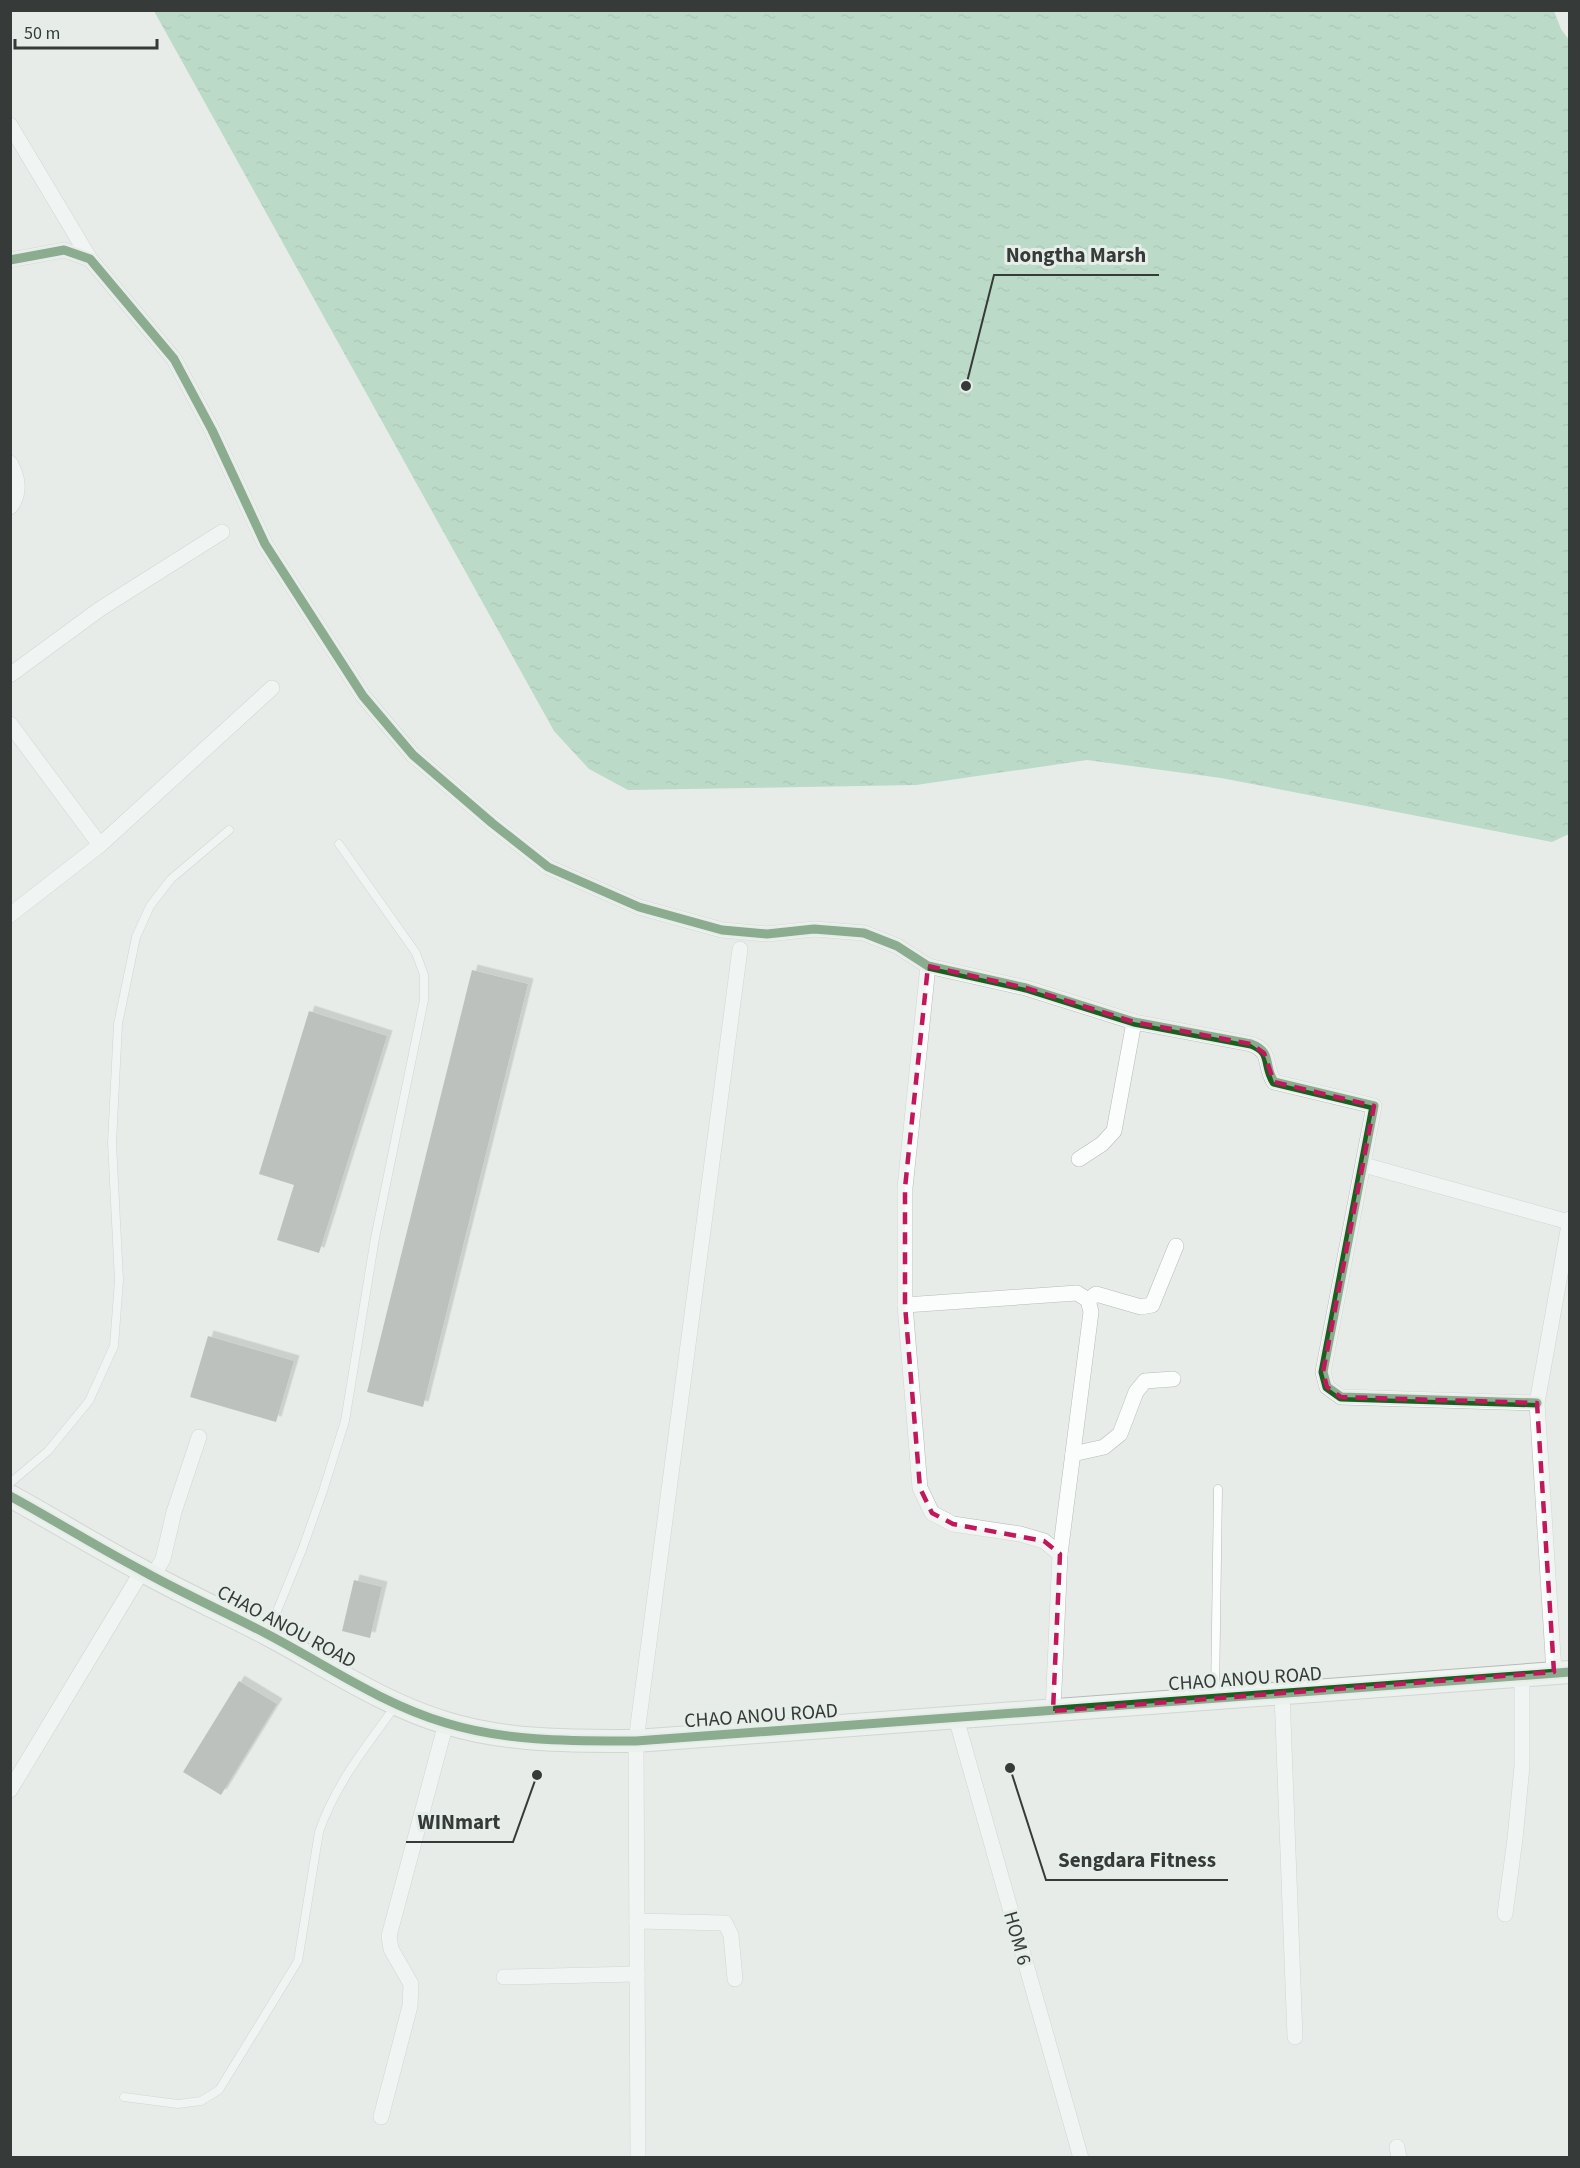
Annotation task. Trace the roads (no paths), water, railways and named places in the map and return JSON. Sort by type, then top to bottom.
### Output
[{"type":"street","points":[[10,125],[90,259],[174,359],[212,430],[265,544],[363,696],[413,755],[492,823],[548,867],[639,908],[723,930],[767,934],[814,929],[864,933],[897,946],[928,966],[1026,988],[1134,1022],[1261,1048],[1274,1082],[1374,1106],[1323,1372],[1327,1387],[1341,1397],[1537,1403]]},
{"type":"street","points":[[10,260],[64,250],[90,259]]},
{"type":"street","points":[[10,463],[19,487],[13,505],[10,507]]},
{"type":"street","points":[[10,675],[99,609],[222,532]]},
{"type":"street","points":[[10,915],[100,845],[272,688]]},
{"type":"street","points":[[10,724],[100,845]]},
{"type":"street","points":[[638,2157],[636,1741],[740,949]]},
{"type":"street","points":[[928,966],[905,1188],[905,1305],[920,1488],[932,1513],[953,1524],[1044,1540],[1060,1554]]},
{"type":"street","points":[[1079,1159],[1102,1144],[1114,1131],[1134,1022]]},
{"type":"street","points":[[1364,1165],[1569,1221],[1537,1403],[1562,1672]]},
{"type":"street","points":[[1088,1300],[1096,1294],[1141,1307],[1152,1305],[1176,1246]]},
{"type":"street","points":[[905,1305],[1077,1293],[1088,1300],[1091,1312],[1060,1554],[1053,1711]]},
{"type":"street","points":[[1073,1454],[1104,1447],[1120,1434],[1136,1392],[1145,1382],[1173,1379]]},
{"type":"street","points":[[10,1790],[147,1574],[163,1559],[174,1512],[199,1437]]},
{"type":"street","name":"CHAO ANOU ROAD","points":[[10,1496],[147,1574],[268,1634],[396,1704],[446,1723],[490,1733],[558,1741],[636,1741],[1562,1672]]},
{"type":"street","points":[[1505,1914],[1522,1766],[1522,1675]]},
{"type":"street","points":[[1282,1693],[1295,2037]]},
{"type":"street","name":"HOM 6","points":[[956,1718],[1081,2157]]},
{"type":"street","points":[[381,2117],[410,2006],[411,1984],[391,1949],[389,1936],[446,1723]]},
{"type":"street","points":[[637,1921],[724,1923],[731,1935],[735,1979]]},
{"type":"street","points":[[504,1977],[637,1974]]},
{"type":"lane","points":[[10,1483],[48,1451],[89,1401],[114,1346],[119,1280],[112,1143],[118,1024],[136,937],[150,906],[171,879],[229,830]]},
{"type":"lane","points":[[268,1634],[302,1550],[345,1421],[375,1238],[424,999],[424,975],[416,953],[339,844]]},
{"type":"lane","points":[[1215,1697],[1218,1489]]},
{"type":"lane","points":[[124,2097],[178,2104],[201,2101],[219,2090],[298,1961],[319,1832],[324,1818],[342,1780],[396,1704]]},
{"type":"water","points":[[154,11],[1554,11],[1561,29],[1570,41],[1569,834],[1552,842],[1221,778],[1087,760],[916,785],[628,790],[589,769],[554,731]]},
{"type":"place","name":"Nongtha Marsh","points":[[966,386]]},
{"type":"place","name":"Sengdara Fitness","points":[[1010,1768]]},
{"type":"place","name":"WINmart","points":[[537,1775]]}]
